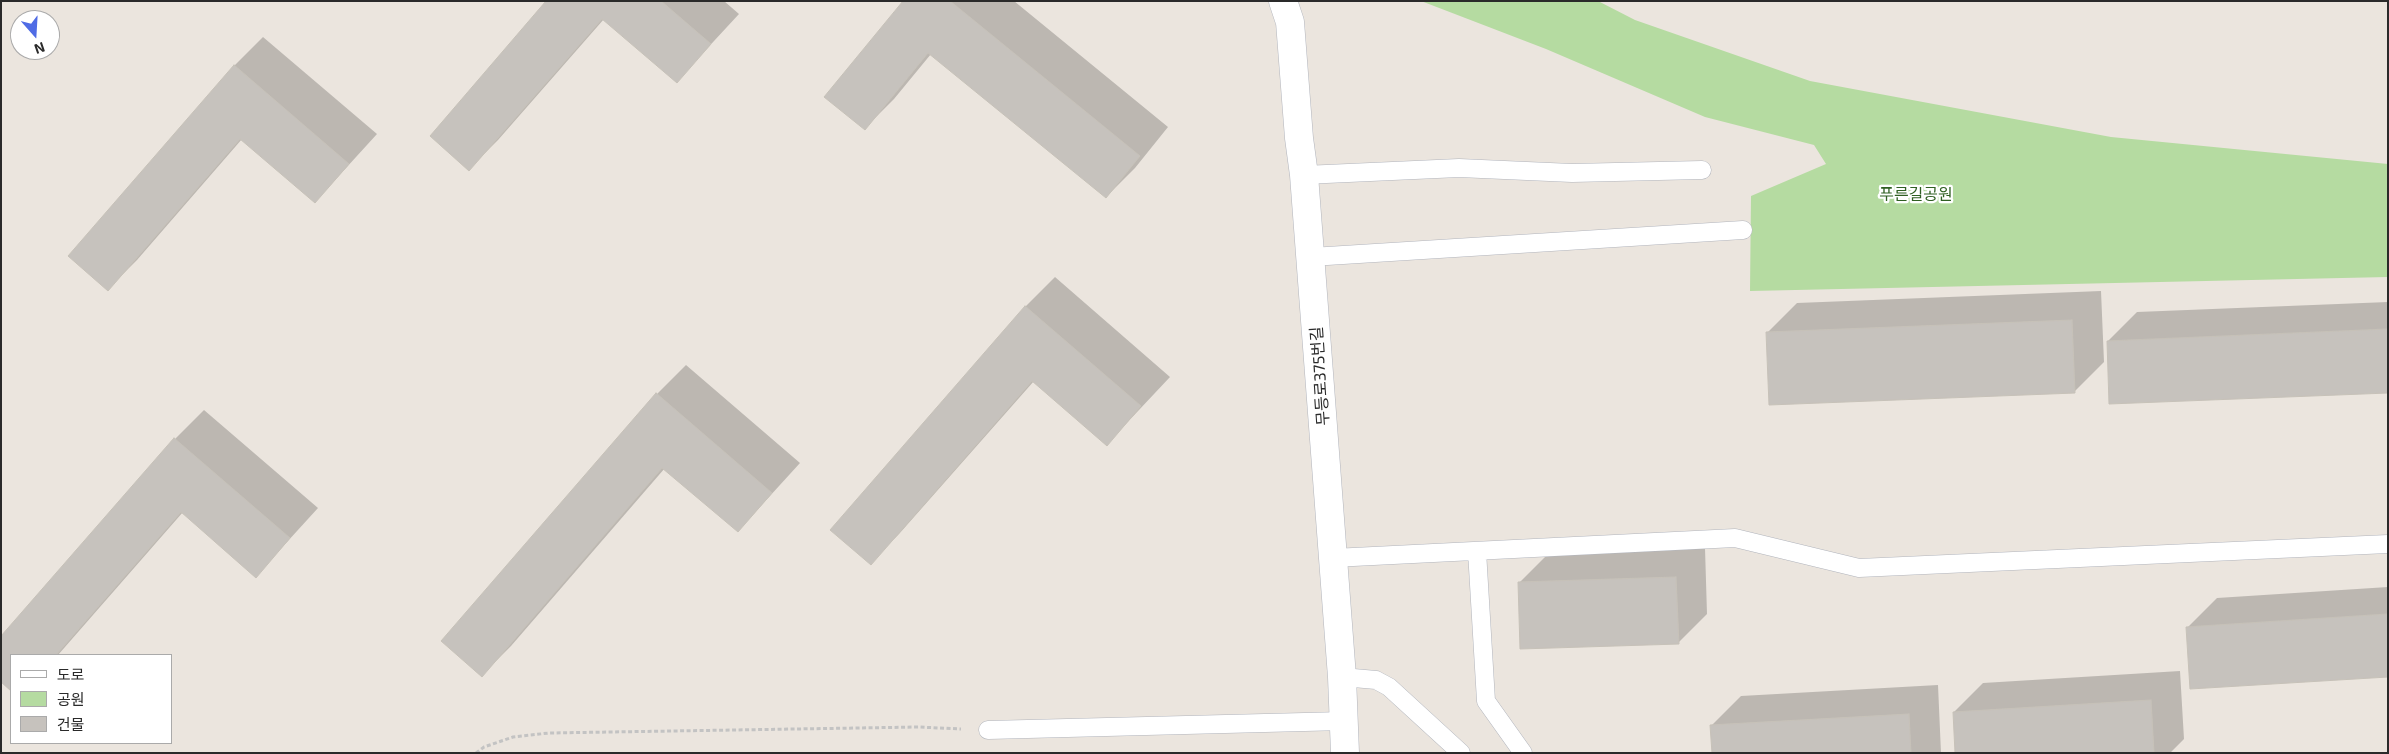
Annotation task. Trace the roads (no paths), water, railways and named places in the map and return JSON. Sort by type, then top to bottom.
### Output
[{"type":"street","name":"무등로375번길","points":[[1283,1],[1290,22],[1311,258],[1342,677],[1345,753]]},
{"type":"lane","points":[[1304,175],[1459,168],[1572,173],[1702,170]]},
{"type":"lane","points":[[1311,258],[1743,230]]},
{"type":"lane","points":[[1333,558],[1735,538],[1859,568],[2388,544]]},
{"type":"lane","points":[[1477,551],[1486,701],[1523,753]]},
{"type":"lane","points":[[1342,677],[1376,680],[1389,686],[1461,753]]},
{"type":"lane","points":[[988,730],[1344,722]]},
{"type":"park label","name":"푸른길공원","points":[[1916,195]]}]
